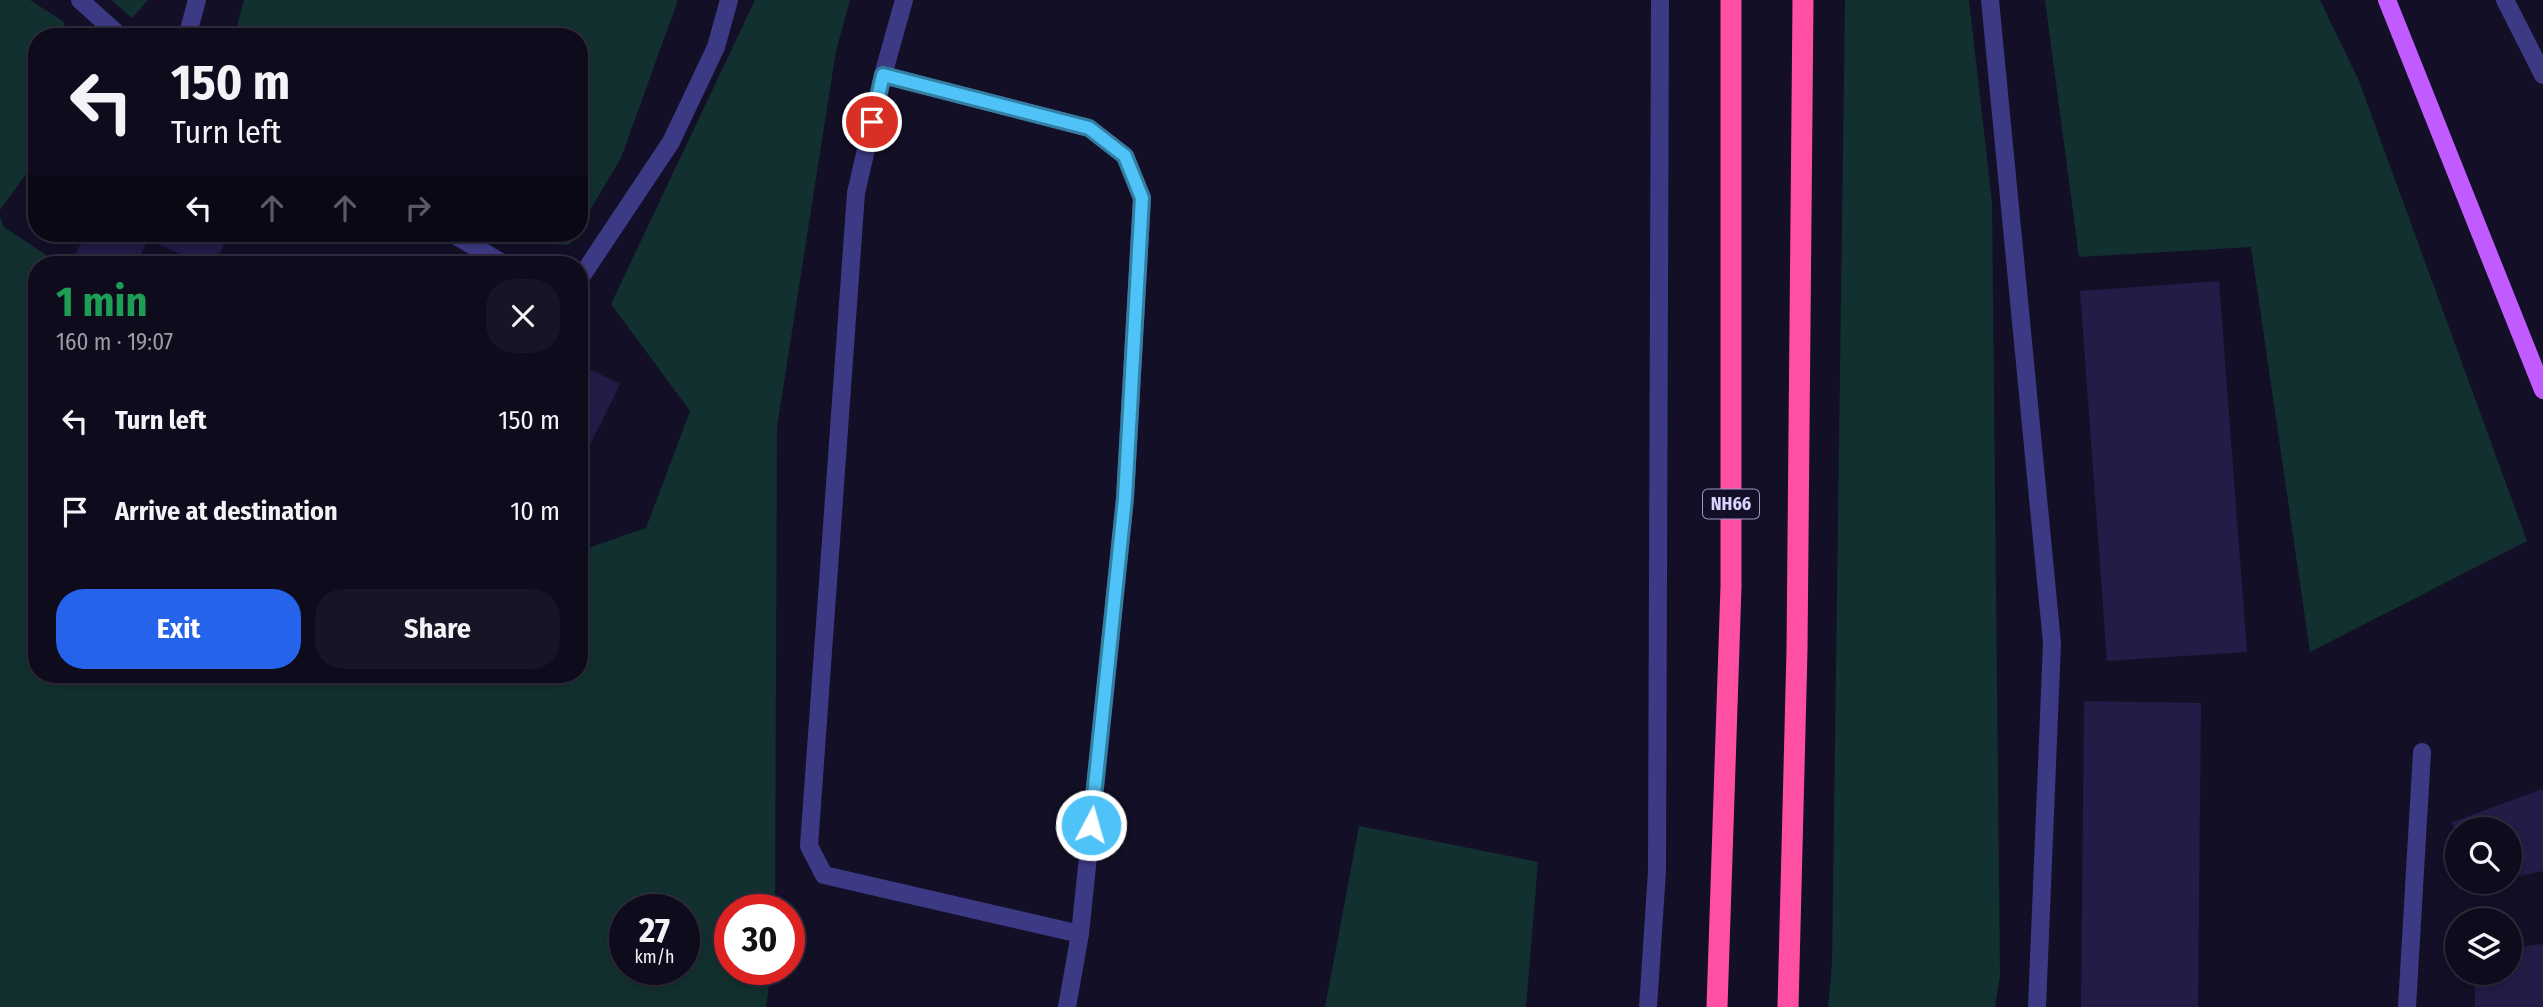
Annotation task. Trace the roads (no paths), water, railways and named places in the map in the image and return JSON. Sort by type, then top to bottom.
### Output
[{"type":"highway","name":"NH66","points":[[1717,1007],[1731,586],[1731,0]]},
{"type":"highway","points":[[1788,1007],[1797,650],[1803,0]]},
{"type":"main road","points":[[2387,0],[2543,390]]},
{"type":"street","points":[[80,0],[111,28]]},
{"type":"street","points":[[189,28],[197,0]]},
{"type":"street","points":[[588,267],[671,142],[716,47],[729,0]]},
{"type":"street","points":[[904,0],[883,75],[856,193],[809,846],[824,875],[1080,934]]},
{"type":"street","points":[[1648,1007],[1657,871],[1660,0]]},
{"type":"street","points":[[1990,0],[2052,643],[2037,1007]]},
{"type":"street","points":[[2505,0],[2543,75]]},
{"type":"street","points":[[883,75],[1089,128],[1125,156],[1142,198],[1125,498],[1080,934],[1067,1007]]},
{"type":"street","points":[[466,242],[490,256]]},
{"type":"street","points":[[2407,1007],[2422,752]]}]
